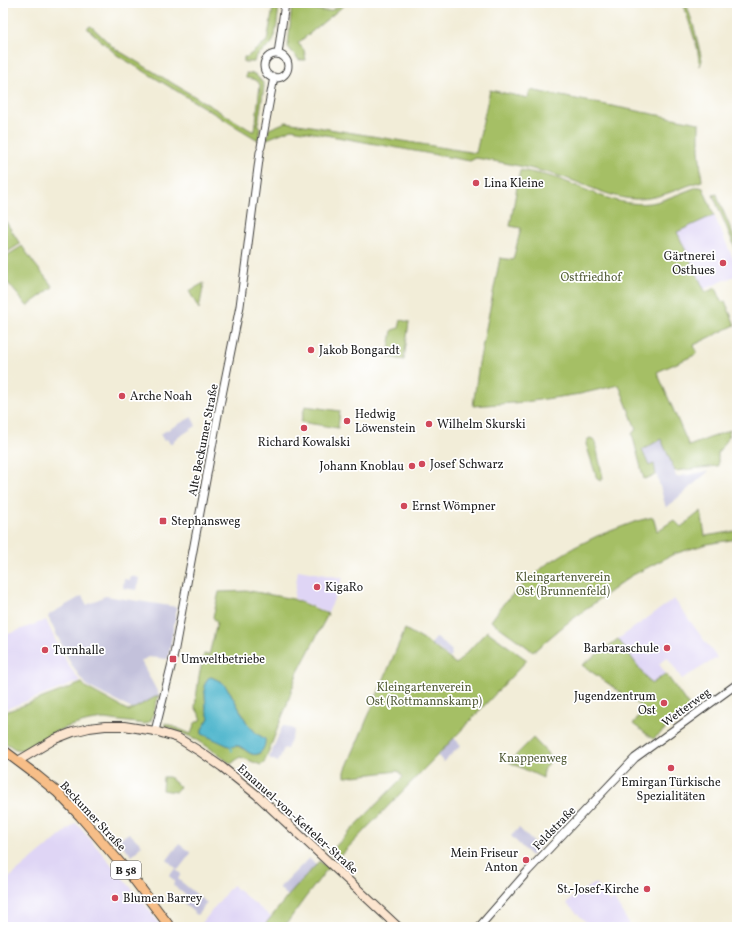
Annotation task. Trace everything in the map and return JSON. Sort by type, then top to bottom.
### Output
[{"type":"main road","name":"Emanuel-von-Ketteler-Straße","points":[[18,761],[55,739],[68,733],[89,728],[124,726],[156,731],[178,738],[222,767],[251,791],[398,927]]},
{"type":"main road","name":"Beckumer Straße","points":[[3,750],[57,792],[80,816],[133,878],[170,927]]},
{"type":"street","points":[[278,54],[285,3]]},
{"type":"street","points":[[278,54],[287,61],[288,69],[281,77],[274,77],[268,75],[264,66],[270,55],[278,54]]},
{"type":"street","name":"Alte Beckumer Straße","points":[[156,731],[173,659],[240,306],[260,150],[274,77]]},
{"type":"street","name":"Wetterweg","points":[[648,748],[737,684]]},
{"type":"street","name":"Feldstraße","points":[[479,927],[541,857],[635,758],[648,748]]},
{"type":"shaded area","points":[[714,215],[737,268],[737,275],[704,289],[677,232]]},
{"type":"shaded area","points":[[192,417],[196,426],[170,444],[167,439],[164,441],[160,434]]},
{"type":"shaded area","points":[[661,439],[676,477],[709,471],[666,508],[654,465],[649,466],[642,450]]},
{"type":"shaded area","points":[[298,570],[343,578],[328,613],[294,598]]},
{"type":"shaded area","points":[[131,576],[139,578],[137,590],[123,588],[124,579],[129,580]]},
{"type":"shaded area","points":[[82,596],[87,605],[105,596],[177,607],[168,659],[148,657],[141,661],[159,695],[132,709],[89,687],[82,680],[71,664],[48,617],[50,614]]},
{"type":"shaded area","name":"Barbaraschule","points":[[674,599],[717,658],[682,679],[667,657],[659,664],[666,674],[651,684],[618,639]]},
{"type":"shaded area","points":[[46,620],[69,666],[80,681],[3,710],[3,636]]},
{"type":"shaded area","points":[[437,637],[452,651],[450,658],[431,644]]},
{"type":"shaded area","points":[[283,725],[295,730],[287,749],[284,748],[278,762],[269,758]]},
{"type":"shaded area","points":[[454,738],[461,745],[444,762],[437,755]]},
{"type":"shaded area","points":[[76,823],[139,897],[162,927],[50,927],[47,924],[43,927],[7,927],[3,923],[3,883]]},
{"type":"shaded area","points":[[519,828],[539,848],[531,856],[511,836]]},
{"type":"shaded area","points":[[129,833],[142,845],[132,856],[118,840]]},
{"type":"shaded area","points":[[179,844],[191,853],[178,870],[167,860]]},
{"type":"shaded area","points":[[309,858],[316,865],[288,896],[279,888]]},
{"type":"shaded area","points":[[175,869],[181,874],[178,879],[207,903],[197,915],[184,904],[189,898],[173,885],[175,881],[169,876]]},
{"type":"shaded area","points":[[596,883],[610,901],[614,899],[631,927],[591,927],[566,903],[579,892]]},
{"type":"shaded area","points":[[232,885],[271,917],[263,927],[199,927]]},
{"type":"green space","points":[[274,3],[279,3],[273,41],[268,47],[259,53],[254,62],[244,62],[244,57],[247,57],[267,41]]},
{"type":"green space","points":[[293,3],[302,4],[323,11],[330,11],[344,3],[347,3],[298,43],[304,50],[306,60],[299,60],[288,47]]},
{"type":"green space","points":[[683,3],[686,3],[694,27],[702,60],[700,66],[697,47]]},
{"type":"green space","points":[[91,26],[114,48],[252,131],[255,131],[260,85],[256,80],[246,78],[246,73],[255,74],[264,86],[258,125],[260,128],[258,140],[117,55],[87,28]]},
{"type":"green space","points":[[490,90],[528,98],[530,90],[699,123],[699,150],[702,181],[656,197],[630,199],[610,195],[572,180],[541,171],[476,158],[470,161],[292,129],[267,139],[269,129],[286,122],[476,153]]},
{"type":"green space","name":"Ostfriedhof","points":[[520,170],[542,174],[608,198],[631,203],[643,204],[656,202],[697,187],[703,188],[714,215],[677,232],[704,289],[706,292],[716,288],[722,302],[725,301],[735,325],[694,345],[697,354],[657,372],[689,446],[730,430],[726,442],[718,452],[718,466],[675,471],[661,439],[642,450],[649,466],[654,464],[656,475],[644,479],[632,434],[636,429],[619,385],[580,394],[525,402],[473,406],[479,363],[500,258],[513,260],[521,228],[510,226]]},
{"type":"green space","points":[[717,194],[737,244],[737,252],[713,195]]},
{"type":"green space","points":[[3,217],[20,244],[3,255]]},
{"type":"green space","points":[[22,246],[53,287],[27,306],[8,283],[3,287],[3,258]]},
{"type":"green space","points":[[204,283],[199,309],[189,291]]},
{"type":"green space","points":[[401,320],[409,322],[404,360],[388,357],[392,330],[399,328]]},
{"type":"green space","points":[[305,406],[340,411],[338,428],[301,422]]},
{"type":"green space","points":[[590,438],[595,441],[603,478],[601,481],[597,479],[586,444],[587,440]]},
{"type":"green space","name":"Kleingartenverein Ost (Brunnenfeld)","points":[[701,511],[705,536],[737,531],[737,539],[707,544],[674,554],[631,576],[566,624],[533,652],[491,621],[504,603],[529,579],[547,564],[573,548],[597,536],[637,521],[653,517],[657,531],[674,520],[681,527]]},
{"type":"green space","points":[[250,591],[293,599],[328,614],[297,674],[264,763],[261,765],[240,757],[231,764],[196,739],[165,726],[165,723],[191,734],[195,723],[202,719],[195,707],[199,676],[204,654],[209,655],[217,623],[213,617],[219,592]],"holes":[[[211,677],[222,682],[230,692],[247,723],[256,733],[265,739],[259,754],[252,754],[239,747],[202,734],[202,729],[209,718],[206,709],[204,686]]]},
{"type":"green space","name":"Kleingartenverein Ost (Rottmannskamp)","points":[[405,629],[429,643],[456,664],[487,631],[527,660],[336,860],[329,853],[403,777],[398,771],[345,777],[345,771]]},
{"type":"green space","points":[[618,639],[651,684],[666,674],[691,709],[653,739],[633,724],[644,709],[582,665]]},
{"type":"green space","points":[[82,683],[87,688],[129,711],[159,695],[151,721],[145,724],[104,719],[89,721],[52,733],[23,750],[15,749],[3,741],[3,713]]},
{"type":"green space","name":"Knappenweg","points":[[533,738],[553,759],[546,767],[543,778],[509,762]]},
{"type":"green space","points":[[163,777],[169,777],[180,787],[176,792],[162,790]]},
{"type":"green space","points":[[319,861],[328,868],[284,927],[263,927],[288,896]]},
{"type":"water","points":[[211,677],[222,682],[230,692],[247,723],[256,733],[265,739],[264,748],[258,754],[255,755],[249,753],[240,746],[231,747],[202,734],[202,729],[209,718],[206,709],[204,686],[208,678]]},
{"type":"waterway","points":[[231,747],[232,751]]},
{"type":"place","name":"Lina Kleine","points":[[476,183]]},
{"type":"place","name":"Gärtnerei Osthues","points":[[723,263]]},
{"type":"place","name":"Jakob Bongardt","points":[[311,350]]},
{"type":"place","name":"Arche Noah","points":[[122,396]]},
{"type":"place","name":"Hedwig Löwenstein","points":[[347,421]]},
{"type":"place","name":"Wilhelm Skurski","points":[[429,424]]},
{"type":"place","name":"Richard Kowalski","points":[[304,428]]},
{"type":"place","name":"Josef Schwarz","points":[[422,464]]},
{"type":"place","name":"Johann Knoblau","points":[[412,466]]},
{"type":"place","name":"Ernst Wömpner","points":[[404,506]]},
{"type":"place","name":"Stephansweg","points":[[163,521]]},
{"type":"place","name":"KigaRo","points":[[317,587]]},
{"type":"place","name":"Barbaraschule","points":[[667,648]]},
{"type":"place","name":"Turnhalle","points":[[45,650]]},
{"type":"place","name":"Umweltbetriebe","points":[[173,659]]},
{"type":"place","name":"Jugendzentrum Ost","points":[[664,703]]},
{"type":"place","name":"Emirgan Türkische Spezialitäten","points":[[671,768]]},
{"type":"place","name":"Mein Friseur Anton","points":[[526,860]]},
{"type":"place","name":"St.-Josef-Kirche","points":[[647,889]]},
{"type":"place","name":"Blumen Barrey","points":[[115,898]]}]
